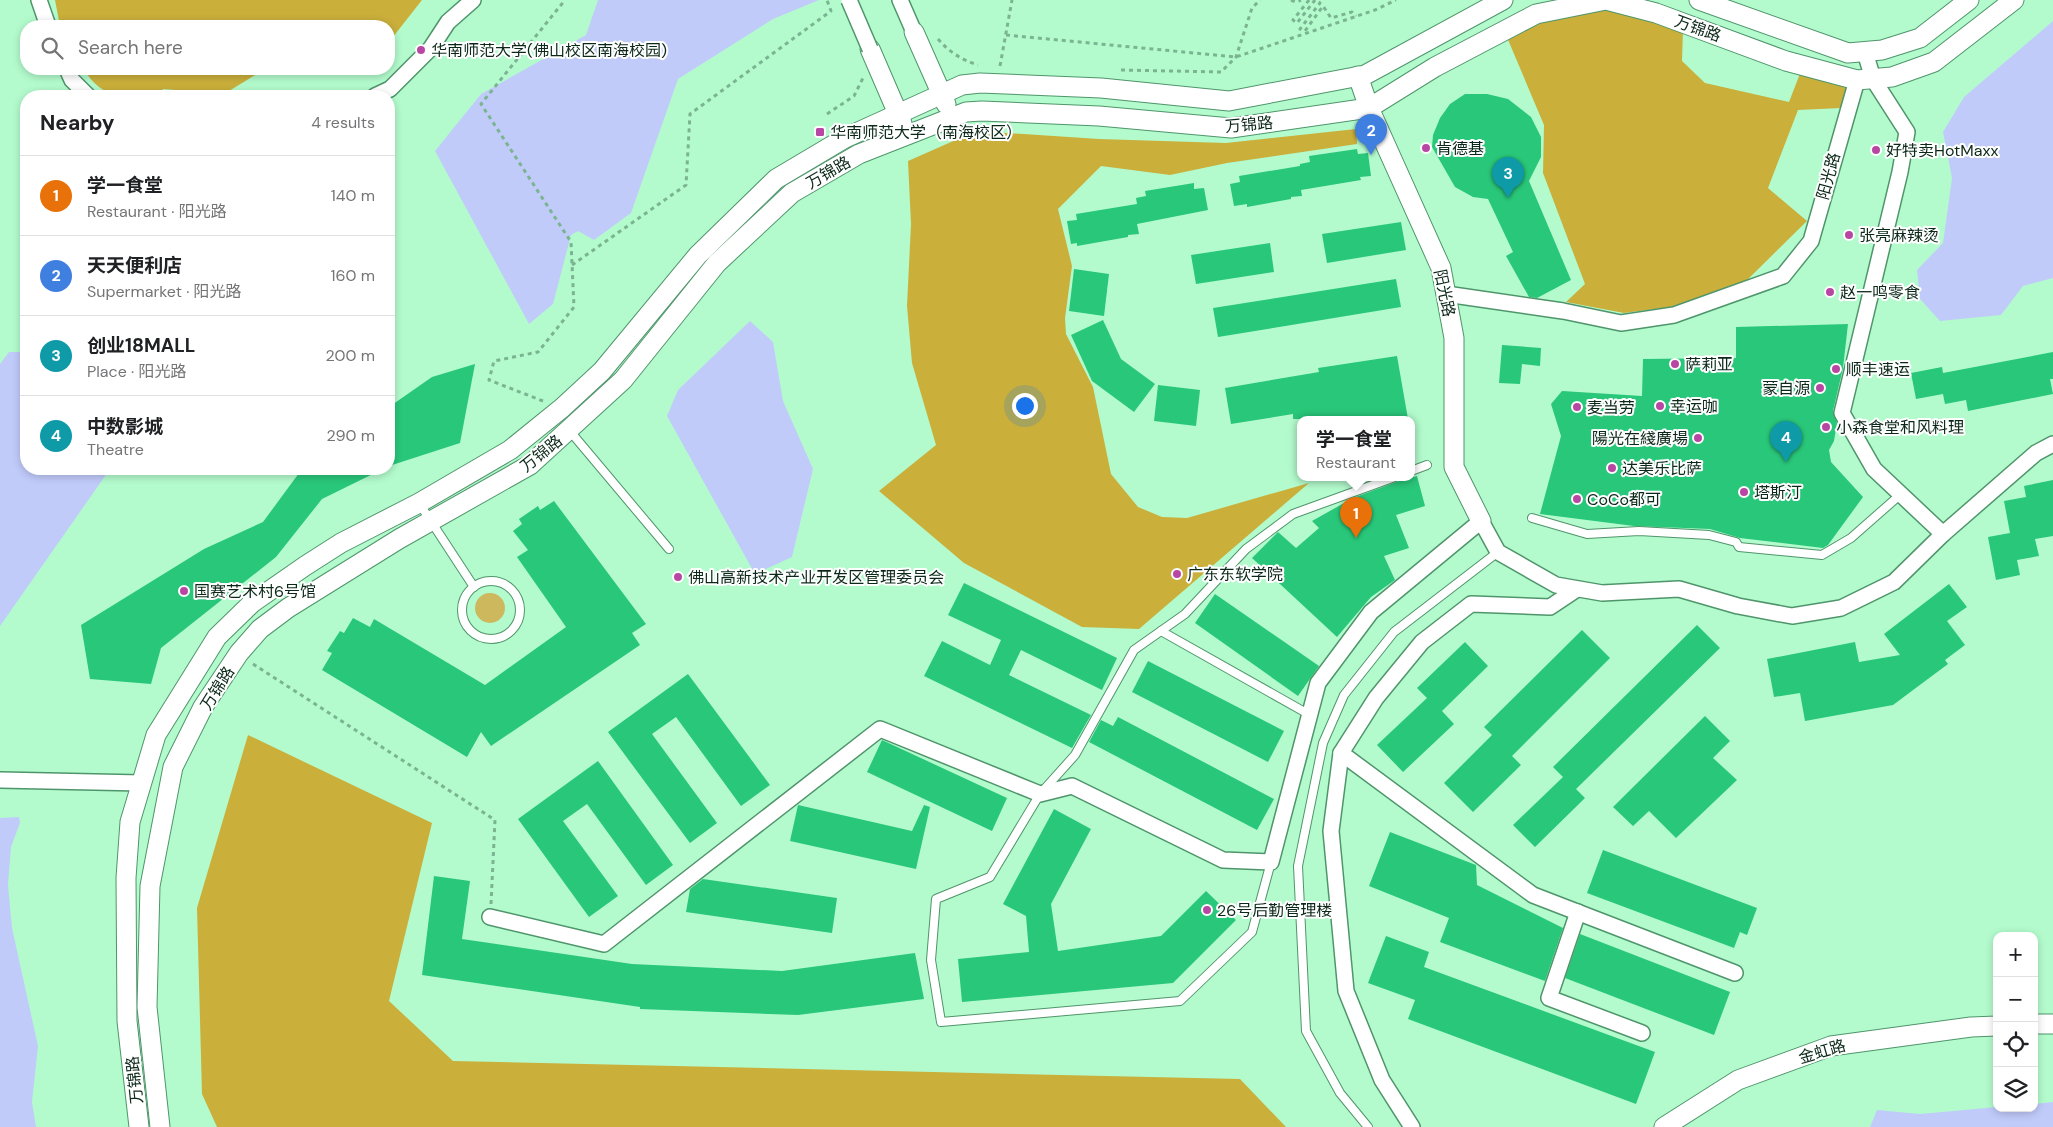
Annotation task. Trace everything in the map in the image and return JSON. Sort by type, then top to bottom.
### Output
[{"type":"street","points":[[39,0],[46,20]]},
{"type":"street","points":[[388,90],[431,48],[448,22],[473,0]]},
{"type":"street","points":[[849,0],[907,134]]},
{"type":"street","points":[[900,0],[952,117]]},
{"type":"street","name":"万锦路","points":[[139,1127],[127,1021],[126,878],[130,822],[156,735],[218,637],[252,603],[341,543],[419,503],[510,450],[562,408],[602,371],[698,255],[776,179],[845,138],[962,85],[980,83],[1101,88],[1229,100],[1365,75],[1503,0]]},
{"type":"street","name":"万锦路","points":[[160,1127],[147,1007],[150,886],[173,767],[203,707],[239,653],[260,629],[288,608],[431,521],[530,466],[623,380],[716,263],[792,193],[859,154],[952,117],[982,111],[1099,116],[1230,128],[1369,108],[1435,67],[1536,14],[1606,0],[1656,13],[1786,60],[1865,79],[1892,77],[1934,62],[2014,0]]},
{"type":"street","name":"万锦路","points":[[1699,0],[1848,53],[1882,50],[1920,38],[1969,0]]},
{"type":"street","points":[[1865,52],[1865,79],[1906,132],[1900,172],[1842,413],[1874,469],[1943,534]]},
{"type":"street","points":[[70,75],[82,90]]},
{"type":"street","name":"阳光路","points":[[1358,76],[1369,108],[1441,268],[1454,338],[1454,467],[1481,521]]},
{"type":"street","name":"阳光路","points":[[1446,294],[1563,311],[1622,323],[1674,315],[1783,276],[1811,241],[1865,79]]},
{"type":"street","points":[[490,917],[604,944],[880,729],[1040,794],[1072,786],[1222,860],[1271,862],[1318,684],[1371,612],[1481,521],[1498,552],[1556,585],[1602,592],[1679,589],[1738,606],[1792,616],[1841,608],[1894,582],[1943,534],[2036,453],[2053,444]]},
{"type":"street","points":[[1412,1127],[1382,1080],[1346,991],[1331,831],[1341,753],[1376,698],[1422,642],[1471,604],[1550,607],[1577,589]]},
{"type":"street","points":[[1341,753],[1533,895],[1735,973]]},
{"type":"street","points":[[0,780],[142,783]]},
{"type":"street","points":[[1578,912],[1549,998],[1642,1033]]},
{"type":"street","points":[[2038,1024],[2053,1024]]},
{"type":"street","name":"金虹路","points":[[1664,1127],[1738,1080],[1831,1046],[1971,1027],[1993,1026]]},
{"type":"lane","points":[[569,430],[669,549]]},
{"type":"lane","points":[[1415,470],[1427,465]]},
{"type":"lane","points":[[1271,862],[1252,932],[1180,1001],[941,1022],[931,960],[936,899],[990,877],[1040,794],[1075,755],[1134,650],[1185,614],[1246,549],[1293,514],[1385,481]]},
{"type":"lane","points":[[1532,518],[1587,534],[1640,531],[1709,535],[1736,542],[1739,547],[1822,556],[1851,538],[1901,494]]},
{"type":"lane","points":[[419,503],[474,587]]},
{"type":"lane","points":[[1368,1127],[1340,1093],[1306,1031],[1298,866],[1323,743],[1344,695],[1394,632],[1498,552]]},
{"type":"lane","points":[[487,581],[496,582],[512,590],[519,607],[519,616],[510,632],[496,638],[482,637],[466,625],[462,606],[464,597],[474,587],[487,581]]},
{"type":"lane","points":[[1161,631],[1310,715]]},
{"type":"path","points":[[562,408],[489,380],[494,361],[538,352],[574,307],[571,242],[481,104],[565,0]]},
{"type":"path","points":[[572,265],[686,185],[690,114],[831,11],[827,0]]},
{"type":"path","points":[[1000,68],[1012,0]]},
{"type":"path","points":[[1115,70],[1222,72],[1236,57],[1252,8],[1260,0]]},
{"type":"path","points":[[1290,0],[1296,2],[1301,0]]},
{"type":"path","points":[[1309,0],[1293,20],[1296,23],[1315,0],[1320,3],[1300,28],[1304,31],[1323,6],[1331,18],[1352,12],[1356,16]]},
{"type":"path","points":[[1006,35],[1236,57],[1356,16],[1396,0]]},
{"type":"path","points":[[933,34],[946,49],[965,61],[984,66]]},
{"type":"path","points":[[992,67],[1009,68]]},
{"type":"path","points":[[827,114],[854,96],[865,70]]},
{"type":"path","points":[[248,660],[495,820],[490,917]]},
{"type":"shaded area","points":[[55,0],[422,0],[395,34],[395,20],[59,20]]},
{"type":"shaded area","points":[[1607,5],[1683,29],[1682,61],[1705,83],[1789,102],[1801,71],[1850,85],[1841,108],[1798,110],[1768,188],[1807,221],[1740,287],[1670,307],[1624,313],[1566,302],[1585,284],[1543,173],[1544,125],[1506,35],[1537,19]]},
{"type":"shaded area","points":[[88,75],[255,75],[231,90],[104,90],[91,80]]},
{"type":"shaded area","points":[[1356,129],[1357,144],[1227,163],[1170,175],[1101,166],[1058,209],[1072,266],[1065,318],[1066,334],[1093,387],[1111,474],[1138,507],[1162,517],[1187,518],[1309,483],[1139,629],[1082,627],[964,563],[879,491],[936,445],[912,363],[907,306],[911,224],[908,161],[976,131],[1099,139],[1226,143]]},
{"type":"shaded area","points":[[490,593],[501,597],[505,608],[501,619],[490,623],[479,619],[475,608],[479,597]]},
{"type":"shaded area","points":[[248,735],[432,823],[389,1001],[453,1061],[1240,1079],[1286,1127],[217,1127],[202,1094],[197,908]]},
{"type":"water","points":[[598,0],[819,0],[773,19],[678,79],[631,213],[594,240],[578,231],[571,235],[553,304],[529,324],[435,151],[481,94],[586,35]]},
{"type":"water","points":[[2053,21],[2053,278],[2023,286],[2001,315],[1940,321],[1920,299],[1917,270],[1943,243],[1952,178],[1943,132],[1964,97]]},
{"type":"water","points":[[750,321],[773,342],[783,401],[813,469],[792,557],[755,574],[667,416],[678,390]]},
{"type":"water","points":[[9,352],[20,352],[20,475],[106,475],[0,626],[0,364]]},
{"type":"water","points":[[19,817],[20,823],[11,847],[8,885],[12,928],[38,1046],[32,1102],[36,1127],[0,1127],[0,818]]},
{"type":"water","points":[[2053,1102],[2053,1127],[1870,1127],[1877,1110],[1920,1114],[1993,1107],[1993,1112],[2038,1112],[2038,1104]]},
{"type":"building","points":[[1465,94],[1487,94],[1508,99],[1531,117],[1541,137],[1541,157],[1529,181],[1571,280],[1537,298],[1529,297],[1506,256],[1513,252],[1488,199],[1473,197],[1455,187],[1432,147],[1433,135],[1440,118],[1450,104]]},
{"type":"building","points":[[1357,149],[1358,154],[1368,153],[1371,176],[1360,177],[1361,180],[1301,190],[1302,196],[1291,197],[1291,199],[1247,207],[1247,204],[1234,206],[1230,184],[1240,182],[1239,176],[1300,166],[1300,164],[1310,162],[1309,156]]},
{"type":"building","points":[[1194,183],[1194,189],[1204,188],[1208,210],[1137,224],[1139,234],[1128,235],[1128,237],[1077,246],[1077,243],[1071,244],[1067,221],[1077,220],[1076,214],[1137,204],[1136,198],[1146,196],[1145,191]]},
{"type":"building","points":[[1401,222],[1406,250],[1327,263],[1322,234]]},
{"type":"building","points":[[1270,243],[1274,272],[1196,284],[1191,255]]},
{"type":"building","points":[[1074,269],[1109,274],[1104,316],[1069,311]]},
{"type":"building","points":[[1396,279],[1401,307],[1218,337],[1213,308]]},
{"type":"building","points":[[1103,320],[1121,359],[1155,384],[1134,412],[1092,381],[1071,335]]},
{"type":"building","name":"陽光在綫廣場","points":[[1848,324],[1843,368],[1833,411],[1837,423],[1834,441],[1829,450],[1831,462],[1863,497],[1828,545],[1823,548],[1740,538],[1710,529],[1634,526],[1540,514],[1561,436],[1551,404],[1562,391],[1642,396],[1643,359],[1736,358],[1736,327]]},
{"type":"building","points":[[1502,345],[1541,348],[1540,366],[1522,364],[1520,384],[1499,383]]},
{"type":"building","points":[[2053,352],[2053,379],[2050,379],[2053,394],[1968,411],[1966,400],[1945,404],[1943,394],[1916,399],[1911,373],[1942,367],[1943,373]]},
{"type":"building","points":[[1397,356],[1407,416],[1297,416],[1297,419],[1293,419],[1293,414],[1231,424],[1225,388],[1319,372],[1318,368]]},
{"type":"building","points":[[475,364],[460,443],[395,464],[395,403],[432,377]]},
{"type":"building","points":[[1158,385],[1200,390],[1196,426],[1154,421]]},
{"type":"building","name":"国赛艺术村6号馆","points":[[298,475],[371,475],[322,499],[276,557],[161,648],[151,684],[90,679],[81,625],[204,549],[263,522]]},
{"type":"building","points":[[1417,476],[1425,506],[1396,515],[1409,548],[1384,556],[1395,580],[1371,597],[1337,637],[1252,558],[1278,532],[1296,548],[1319,528],[1312,521],[1353,498],[1399,481],[1415,481],[1415,477]]},
{"type":"building","points":[[2053,480],[2053,536],[2035,539],[2039,556],[2017,560],[2020,575],[1996,580],[1988,537],[2010,533],[2004,501],[2026,497],[2024,486]]},
{"type":"building","points":[[554,501],[646,624],[632,633],[640,645],[491,746],[481,732],[467,757],[322,670],[332,653],[327,651],[340,631],[344,633],[353,618],[370,627],[374,619],[485,685],[566,627],[517,557],[528,550],[513,531],[522,524],[519,519],[538,506],[540,510]]},
{"type":"building","points":[[964,583],[1117,658],[1102,690],[1021,650],[1009,675],[1091,715],[1072,748],[924,676],[942,641],[990,665],[1001,640],[948,615]]},
{"type":"building","points":[[1949,584],[1967,607],[1947,621],[1965,645],[1945,660],[1948,664],[1893,705],[1805,721],[1800,693],[1774,697],[1767,659],[1855,642],[1859,662],[1900,655],[1884,634]]},
{"type":"building","points":[[1215,594],[1319,666],[1298,696],[1195,623]]},
{"type":"building","points":[[1697,625],[1720,648],[1576,789],[1585,798],[1535,847],[1513,825],[1563,777],[1553,767]]},
{"type":"building","points":[[1582,630],[1610,658],[1512,756],[1521,765],[1473,812],[1444,783],[1492,735],[1484,727]]},
{"type":"building","points":[[1465,642],[1488,666],[1442,711],[1454,724],[1403,772],[1377,745],[1427,698],[1417,688]]},
{"type":"building","points":[[1148,661],[1284,731],[1268,762],[1132,692]]},
{"type":"building","points":[[688,674],[770,785],[741,806],[676,717],[652,734],[717,823],[690,843],[608,732]]},
{"type":"building","points":[[1705,716],[1730,741],[1713,758],[1737,780],[1676,838],[1649,811],[1633,826],[1613,807]]},
{"type":"building","points":[[1118,717],[1274,799],[1257,830],[1089,742],[1101,720],[1113,726]]},
{"type":"building","points":[[882,740],[1007,798],[992,831],[867,772]]},
{"type":"building","points":[[598,761],[673,865],[646,885],[587,804],[563,821],[618,896],[589,917],[518,819]]},
{"type":"building","points":[[798,805],[912,831],[924,805],[930,807],[916,869],[790,841]]},
{"type":"building","name":"26号后勤管理楼","points":[[1054,809],[1091,829],[1051,904],[1058,951],[1161,936],[1206,891],[1236,920],[1173,983],[962,1002],[958,959],[1029,952],[1026,916],[1003,904]]},
{"type":"building","points":[[1390,832],[1476,865],[1477,885],[1563,928],[1545,981],[1440,942],[1449,918],[1369,886]]},
{"type":"building","points":[[1603,850],[1757,908],[1747,935],[1740,932],[1734,948],[1587,893]]},
{"type":"building","points":[[434,876],[470,881],[462,939],[632,964],[782,971],[915,953],[924,999],[798,1015],[640,1009],[640,1007],[422,975]]},
{"type":"building","points":[[703,879],[837,898],[832,933],[686,912],[690,889]]},
{"type":"building","points":[[1580,934],[1730,992],[1714,1035],[1565,978]]},
{"type":"building","points":[[1386,936],[1429,952],[1424,967],[1655,1052],[1636,1104],[1408,1019],[1415,1000],[1368,983]]},
{"type":"place","name":"华南师范大学(佛山校区南海校园)","points":[[421,50]]},
{"type":"place","name":"华南师范大学（南海校区）","points":[[820,132]]},
{"type":"place","name":"肯德基","points":[[1426,148]]},
{"type":"place","name":"好特卖HotMaxx","points":[[1876,150]]},
{"type":"place","name":"天天便利店","points":[[1371,155]]},
{"type":"place","name":"创业18MALL","points":[[1508,198]]},
{"type":"place","name":"张亮麻辣烫","points":[[1849,235]]},
{"type":"place","name":"赵一鸣零食","points":[[1830,292]]},
{"type":"place","name":"萨莉亚","points":[[1675,364]]},
{"type":"place","name":"顺丰速运","points":[[1836,369]]},
{"type":"place","name":"蒙自源","points":[[1820,388]]},
{"type":"place","name":"幸运咖","points":[[1660,406]]},
{"type":"place","name":"麦当劳","points":[[1577,407]]},
{"type":"place","name":"小森食堂和风料理","points":[[1826,427]]},
{"type":"place","name":"陽光在綫廣場","points":[[1698,438]]},
{"type":"place","name":"中数影城","points":[[1786,462]]},
{"type":"place","name":"达美乐比萨","points":[[1612,468]]},
{"type":"place","name":"塔斯汀","points":[[1744,492]]},
{"type":"place","name":"CoCo都可","points":[[1577,499]]},
{"type":"place","name":"学一食堂","points":[[1356,538]]},
{"type":"place","name":"广东东软学院","points":[[1177,574]]},
{"type":"place","name":"佛山高新技术产业开发区管理委员会","points":[[678,577]]},
{"type":"place","name":"国赛艺术村6号馆","points":[[184,591]]},
{"type":"place","name":"26号后勤管理楼","points":[[1207,910]]}]
